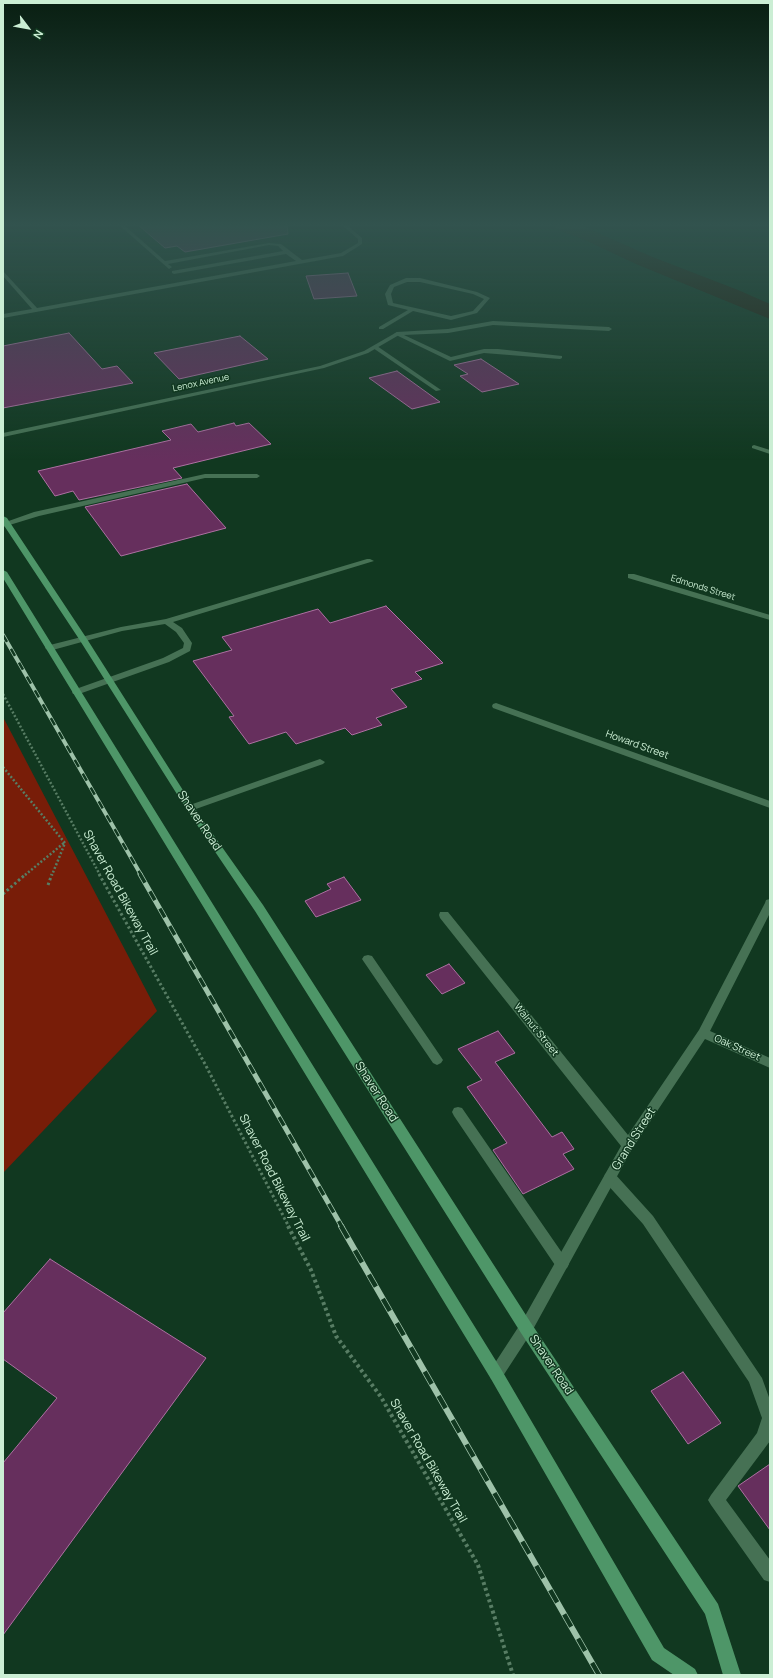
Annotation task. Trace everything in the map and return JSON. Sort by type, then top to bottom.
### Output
[{"type":"main road","name":"Shaver Road","points":[[4,522],[83,639],[190,808],[259,908],[526,1328],[712,1610],[732,1675]]},
{"type":"main road","points":[[3,572],[496,1374],[658,1654],[689,1675]]},
{"type":"street","points":[[30,303],[36,310]]},
{"type":"street","points":[[3,316],[72,303]]},
{"type":"street","points":[[390,303],[451,318],[475,312],[482,303]]},
{"type":"street","points":[[382,328],[413,310]]},
{"type":"street","points":[[397,334],[448,331],[493,323],[609,329]]},
{"type":"street","points":[[397,334],[450,359],[484,351],[498,350],[560,357]]},
{"type":"street","name":"Lenox Avenue","points":[[3,435],[322,367],[375,347],[397,334]]},
{"type":"street","points":[[375,347],[438,390]]},
{"type":"street","points":[[754,447],[770,452]]},
{"type":"street","points":[[4,522],[206,476],[257,476]]},
{"type":"street","points":[[49,648],[121,629],[167,621],[370,561]]},
{"type":"street","name":"Edmonds Street","points":[[631,576],[770,618]]},
{"type":"street","points":[[76,692],[166,660],[187,649],[188,643],[179,630],[167,621]]},
{"type":"street","name":"Howard Street","points":[[496,706],[770,805]]},
{"type":"street","points":[[190,808],[320,762]]},
{"type":"street","name":"Grand Street","points":[[496,1374],[526,1328],[628,1145],[703,1033],[770,903]]},
{"type":"street","name":"Walnut Street","points":[[444,915],[628,1145]]},
{"type":"street","points":[[368,959],[437,1060]]},
{"type":"street","name":"Oak Street","points":[[703,1033],[770,1063]]},
{"type":"street","points":[[458,1112],[562,1264]]},
{"type":"street","points":[[610,1178],[648,1220],[755,1378],[770,1418],[764,1437],[716,1500],[770,1574]]},
{"type":"path","name":"Shaver Road Bikeway Trail","points":[[3,694],[93,863],[209,1071],[311,1270],[336,1336],[381,1397],[478,1565],[513,1675]]},
{"type":"path","points":[[3,767],[65,843]]},
{"type":"path","points":[[48,885],[65,843]]},
{"type":"path","points":[[3,894],[65,843]]},
{"type":"shaded area","points":[[3,717],[157,1011],[3,1173]]},
{"type":"building","points":[[69,333],[102,369],[117,366],[133,383],[3,408],[3,346]]},
{"type":"building","points":[[240,336],[268,359],[179,379],[154,353]]},
{"type":"building","points":[[481,359],[519,384],[482,392],[460,376],[468,374],[454,365]]},
{"type":"building","points":[[397,371],[440,402],[412,409],[369,378]]},
{"type":"building","points":[[234,423],[236,426],[249,423],[271,444],[173,468],[182,478],[79,500],[73,491],[55,496],[38,471],[171,440],[162,431],[191,424],[198,432]]},
{"type":"building","points":[[187,484],[226,528],[121,556],[85,507]]},
{"type":"building","points":[[386,606],[443,663],[415,672],[422,679],[391,689],[407,707],[376,718],[382,725],[352,735],[345,728],[296,744],[286,732],[249,744],[229,717],[234,716],[193,661],[232,650],[222,637],[318,609],[330,623]]},
{"type":"building","points":[[344,877],[361,900],[316,917],[305,901],[331,889],[327,884]]},
{"type":"building","points":[[449,964],[465,983],[442,994],[426,975]]},
{"type":"building","points":[[498,1031],[515,1053],[495,1062],[552,1137],[562,1132],[574,1149],[563,1154],[574,1169],[523,1194],[493,1150],[507,1143],[467,1087],[482,1080],[458,1049]]},
{"type":"building","points":[[50,1259],[206,1358],[3,1635],[3,1463],[57,1398],[3,1359],[3,1313]]},
{"type":"building","points":[[683,1372],[721,1423],[688,1444],[651,1391]]},
{"type":"building","points":[[770,1464],[770,1530],[738,1486]]},
{"type":"waterway","points":[[751,303],[770,312]]},
{"type":"railway","points":[[3,635],[141,875]]},
{"type":"railway","points":[[140,874],[342,1227]]},
{"type":"railway","points":[[341,1226],[599,1675]]}]
